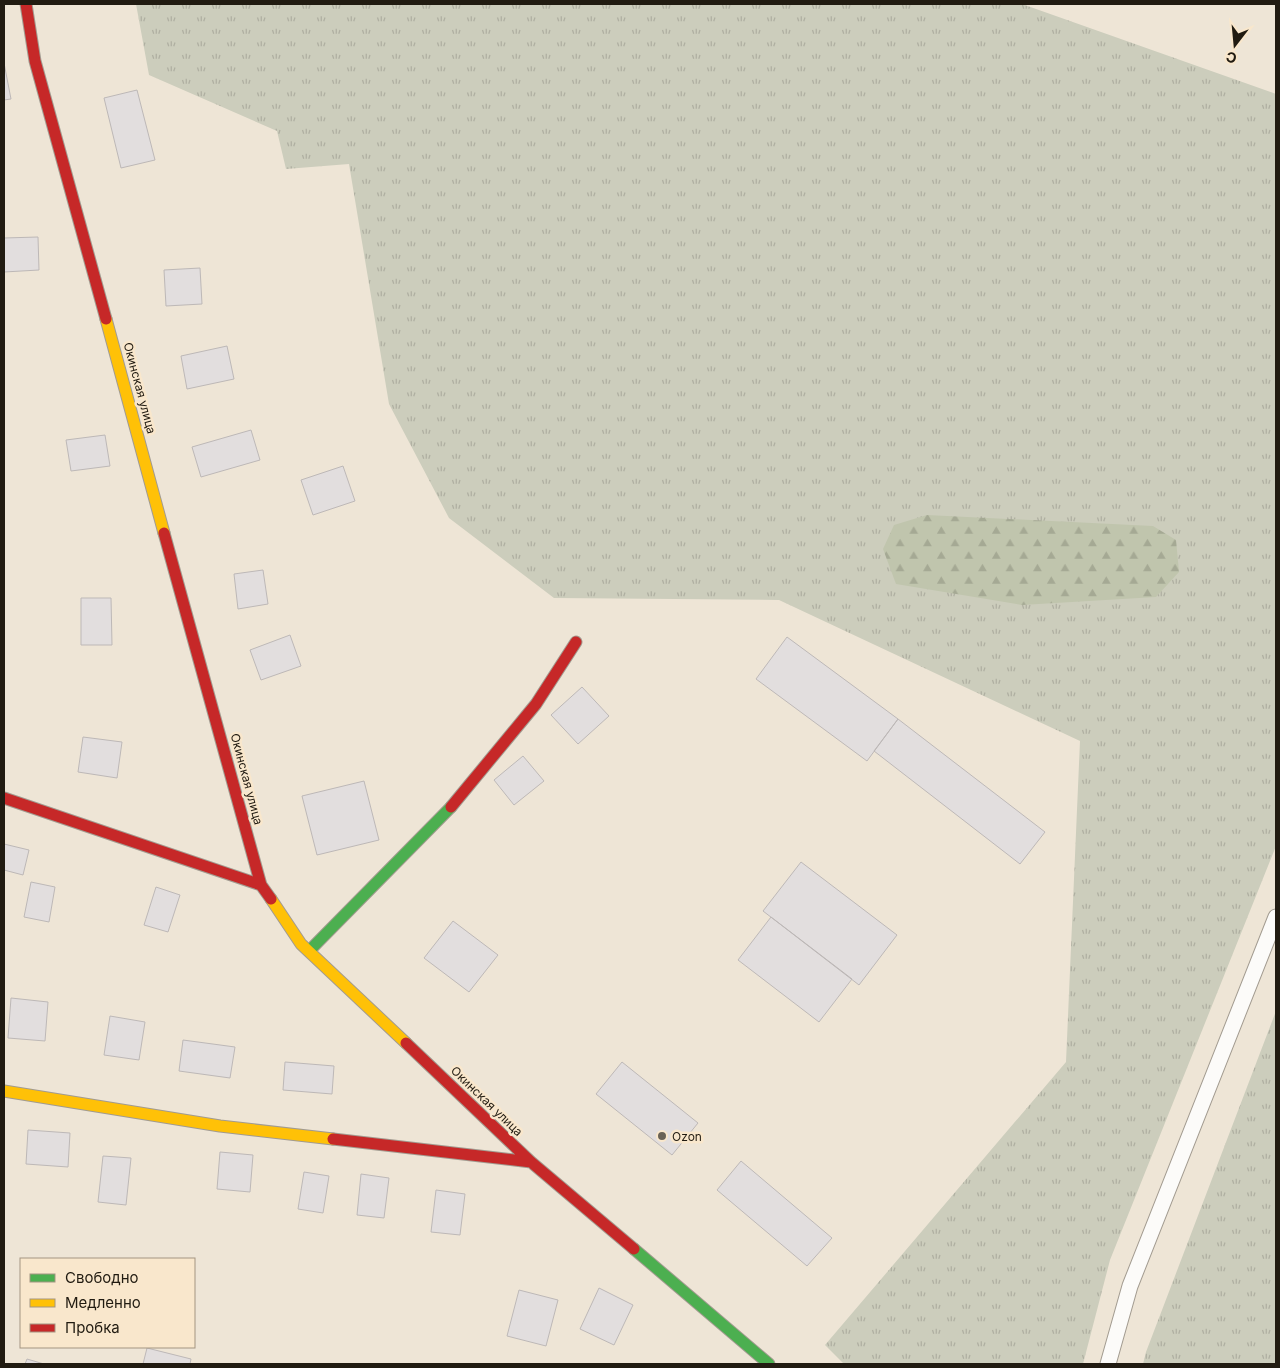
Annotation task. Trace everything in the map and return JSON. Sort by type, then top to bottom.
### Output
[{"type":"street","name":"Окинская улица","points":[[26,4],[35,61],[261,885],[301,944],[531,1162],[769,1364]]},
{"type":"street","points":[[309,951],[459,799],[536,704],[576,642]]},
{"type":"street","points":[[4,798],[261,885]]},
{"type":"street","points":[[4,1091],[220,1126],[531,1162]]},
{"type":"lane","points":[[1108,1364],[1130,1286],[1276,917]]},
{"type":"green space","points":[[136,4],[1022,4],[1276,94],[1276,846],[1110,1260],[1083,1364],[844,1364],[825,1345],[1066,1062],[1080,741],[779,600],[554,598],[449,518],[389,404],[349,164],[286,169],[277,131],[149,75]]},
{"type":"green space","points":[[927,515],[1153,526],[1176,540],[1179,572],[1156,597],[1022,605],[896,584],[883,549],[894,525]]},
{"type":"green space","points":[[1276,1011],[1276,1364],[1143,1364],[1146,1352]]},
{"type":"building","points":[[4,63],[11,99],[4,100]]},
{"type":"building","points":[[137,90],[155,160],[121,168],[104,98]]},
{"type":"building","points":[[38,237],[39,270],[4,272],[4,238]]},
{"type":"building","points":[[200,268],[202,304],[166,306],[164,270]]},
{"type":"building","points":[[227,346],[234,379],[187,389],[181,356]]},
{"type":"building","points":[[251,430],[260,460],[201,477],[192,447]]},
{"type":"building","points":[[105,435],[110,466],[71,471],[66,440]]},
{"type":"building","points":[[343,466],[355,501],[313,515],[301,480]]},
{"type":"building","points":[[263,570],[268,604],[238,609],[234,574]]},
{"type":"building","points":[[81,598],[111,598],[112,645],[81,645]]},
{"type":"building","points":[[290,635],[301,666],[261,680],[250,650]]},
{"type":"building","points":[[787,637],[898,719],[867,761],[756,679]]},
{"type":"building","points":[[582,687],[609,716],[578,744],[551,715]]},
{"type":"building","points":[[898,719],[1045,832],[1020,864],[874,751]]},
{"type":"building","points":[[83,737],[122,742],[117,778],[78,772]]},
{"type":"building","points":[[523,756],[544,781],[514,805],[494,780]]},
{"type":"building","points":[[364,781],[379,840],[317,855],[302,796]]},
{"type":"building","points":[[4,844],[29,850],[23,875],[4,870]]},
{"type":"building","points":[[801,862],[897,935],[859,985],[763,911]]},
{"type":"building","points":[[31,882],[55,887],[49,922],[24,917]]},
{"type":"building","points":[[156,887],[180,895],[168,932],[144,925]]},
{"type":"building","points":[[771,917],[852,979],[819,1022],[738,960]]},
{"type":"building","points":[[453,921],[498,955],[469,992],[424,958]]},
{"type":"building","points":[[11,998],[48,1002],[45,1041],[8,1038]]},
{"type":"building","points":[[110,1016],[145,1022],[139,1060],[104,1055]]},
{"type":"building","points":[[183,1040],[235,1047],[230,1078],[179,1071]]},
{"type":"building","points":[[285,1062],[334,1066],[332,1094],[283,1090]]},
{"type":"building","points":[[622,1062],[698,1123],[672,1155],[596,1094]]},
{"type":"building","points":[[28,1130],[70,1133],[68,1167],[26,1164]]},
{"type":"building","points":[[220,1152],[253,1155],[250,1192],[217,1189]]},
{"type":"building","points":[[103,1156],[131,1158],[126,1205],[98,1202]]},
{"type":"building","points":[[741,1161],[832,1238],[807,1266],[717,1190]]},
{"type":"building","points":[[304,1172],[329,1176],[323,1213],[298,1209]]},
{"type":"building","points":[[361,1174],[389,1178],[384,1218],[357,1215]]},
{"type":"building","points":[[436,1190],[465,1194],[460,1235],[431,1232]]},
{"type":"building","points":[[599,1288],[633,1305],[614,1345],[580,1329]]},
{"type":"building","points":[[519,1290],[558,1300],[546,1346],[507,1336]]},
{"type":"building","points":[[147,1348],[191,1359],[190,1364],[143,1364]]},
{"type":"building","points":[[27,1359],[44,1364],[25,1364]]},
{"type":"traffic: fast","points":[[309,951],[451,807]]},
{"type":"traffic: fast","points":[[634,1249],[769,1364]]},
{"type":"traffic: slow","points":[[106,319],[164,533]]},
{"type":"traffic: slow","points":[[271,899],[301,944],[406,1043]]},
{"type":"traffic: slow","points":[[4,1091],[220,1126],[333,1139]]},
{"type":"traffic: jam","points":[[26,4],[35,61],[106,319]]},
{"type":"traffic: jam","points":[[164,533],[261,885],[271,899]]},
{"type":"traffic: jam","points":[[451,807],[536,704],[576,642]]},
{"type":"traffic: jam","points":[[4,798],[261,885]]},
{"type":"traffic: jam","points":[[406,1043],[531,1162],[634,1249]]},
{"type":"traffic: jam","points":[[333,1139],[531,1162]]},
{"type":"place","name":"Ozon","points":[[662,1136]]}]
